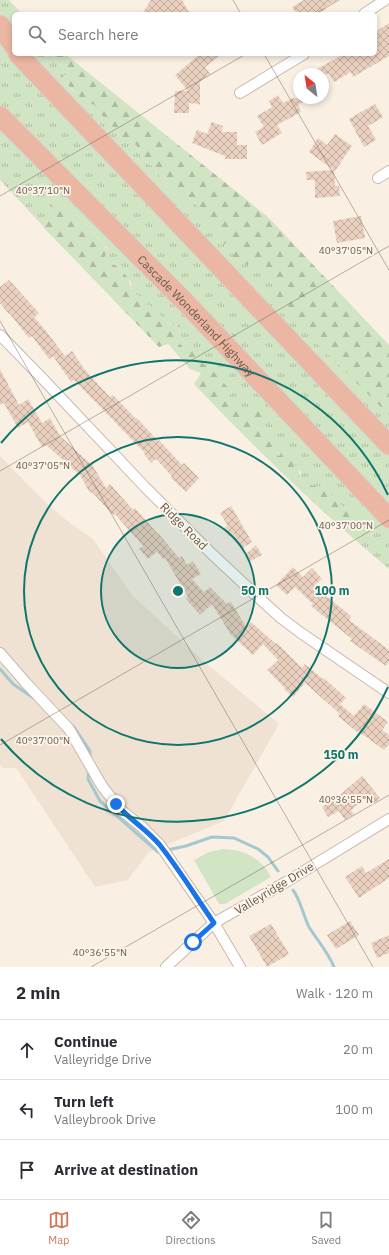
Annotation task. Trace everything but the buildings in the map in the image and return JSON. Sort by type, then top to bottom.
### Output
[{"type":"highway","points":[[0,25],[12,43]]},
{"type":"highway","points":[[0,34],[12,46]]},
{"type":"highway","points":[[22,56],[389,445]]},
{"type":"highway","name":"Cascade Wonderland Highway","points":[[0,116],[187,304],[389,518]]},
{"type":"street","points":[[367,12],[385,0]]},
{"type":"street","points":[[240,93],[301,56]]},
{"type":"street","points":[[378,178],[389,171]]},
{"type":"street","name":"Ridge Road","points":[[0,335],[145,487],[212,554],[259,598],[281,618],[296,629],[352,669],[389,693]]},
{"type":"street","points":[[0,652],[26,683],[69,729],[102,786],[122,811],[142,827],[160,845],[214,923],[240,967]]},
{"type":"street","name":"Valleyridge Drive","points":[[166,967],[214,923],[286,882],[389,819]]},
{"type":"shaded area","points":[[0,456],[48,505],[93,539],[132,595],[207,664],[279,724],[224,821],[149,852],[128,880],[95,887],[16,768],[3,768],[0,765]]},
{"type":"green space","points":[[0,0],[9,0],[20,12],[12,12],[12,56],[53,56],[68,74],[61,81],[95,105],[97,112],[112,126],[124,143],[131,141],[139,148],[141,159],[153,166],[171,193],[189,198],[215,222],[222,232],[216,242],[228,242],[268,273],[334,359],[389,415],[389,569],[354,539],[361,534],[349,510],[339,504],[323,486],[313,487],[301,481],[301,472],[280,456],[261,437],[259,427],[246,414],[229,403],[211,369],[201,363],[195,349],[185,349],[175,339],[180,330],[172,324],[162,321],[139,304],[141,298],[132,291],[131,282],[106,264],[104,258],[108,249],[77,214],[63,202],[56,198],[51,199],[49,218],[43,226],[0,180]]},
{"type":"green space","points":[[53,56],[67,56],[268,217],[389,345],[389,415],[276,303],[276,296],[281,288],[266,278],[266,271],[252,262],[244,266],[233,257],[233,248],[228,242],[222,245],[216,242],[222,232],[215,222],[202,222],[201,210],[189,198],[171,193],[153,166],[141,159],[139,148],[131,141],[124,143],[112,126],[97,112],[95,105],[83,100],[68,85],[60,81],[61,75],[68,74]]},
{"type":"green space","points":[[56,198],[77,214],[108,250],[104,258],[106,263],[120,268],[124,272],[127,276],[132,291],[141,298],[139,304],[150,305],[161,315],[163,321],[171,324],[179,323],[180,330],[175,339],[185,349],[195,349],[206,353],[202,363],[211,369],[230,390],[229,403],[246,414],[259,410],[271,414],[268,423],[259,427],[261,437],[271,439],[277,447],[276,452],[279,456],[285,453],[291,459],[298,469],[301,481],[313,486],[323,486],[339,504],[362,518],[361,534],[354,539],[272,463],[194,384],[201,373],[190,369],[168,344],[159,347],[43,227],[49,218],[51,199]]},
{"type":"green space","points":[[231,849],[252,856],[263,865],[271,877],[225,904],[219,904],[194,860],[209,852]]},
{"type":"waterway","points":[[0,669],[13,684],[35,699]]},
{"type":"waterway","points":[[70,724],[74,727],[90,751],[90,758]]},
{"type":"waterway","points":[[89,769],[88,779],[100,801],[158,852],[186,846],[212,837],[234,838],[258,849],[268,857],[278,871]]},
{"type":"waterway","points":[[293,890],[309,927],[326,951],[334,967]]},
{"type":"route","points":[[116,804],[160,845],[214,923],[193,942]]}]
